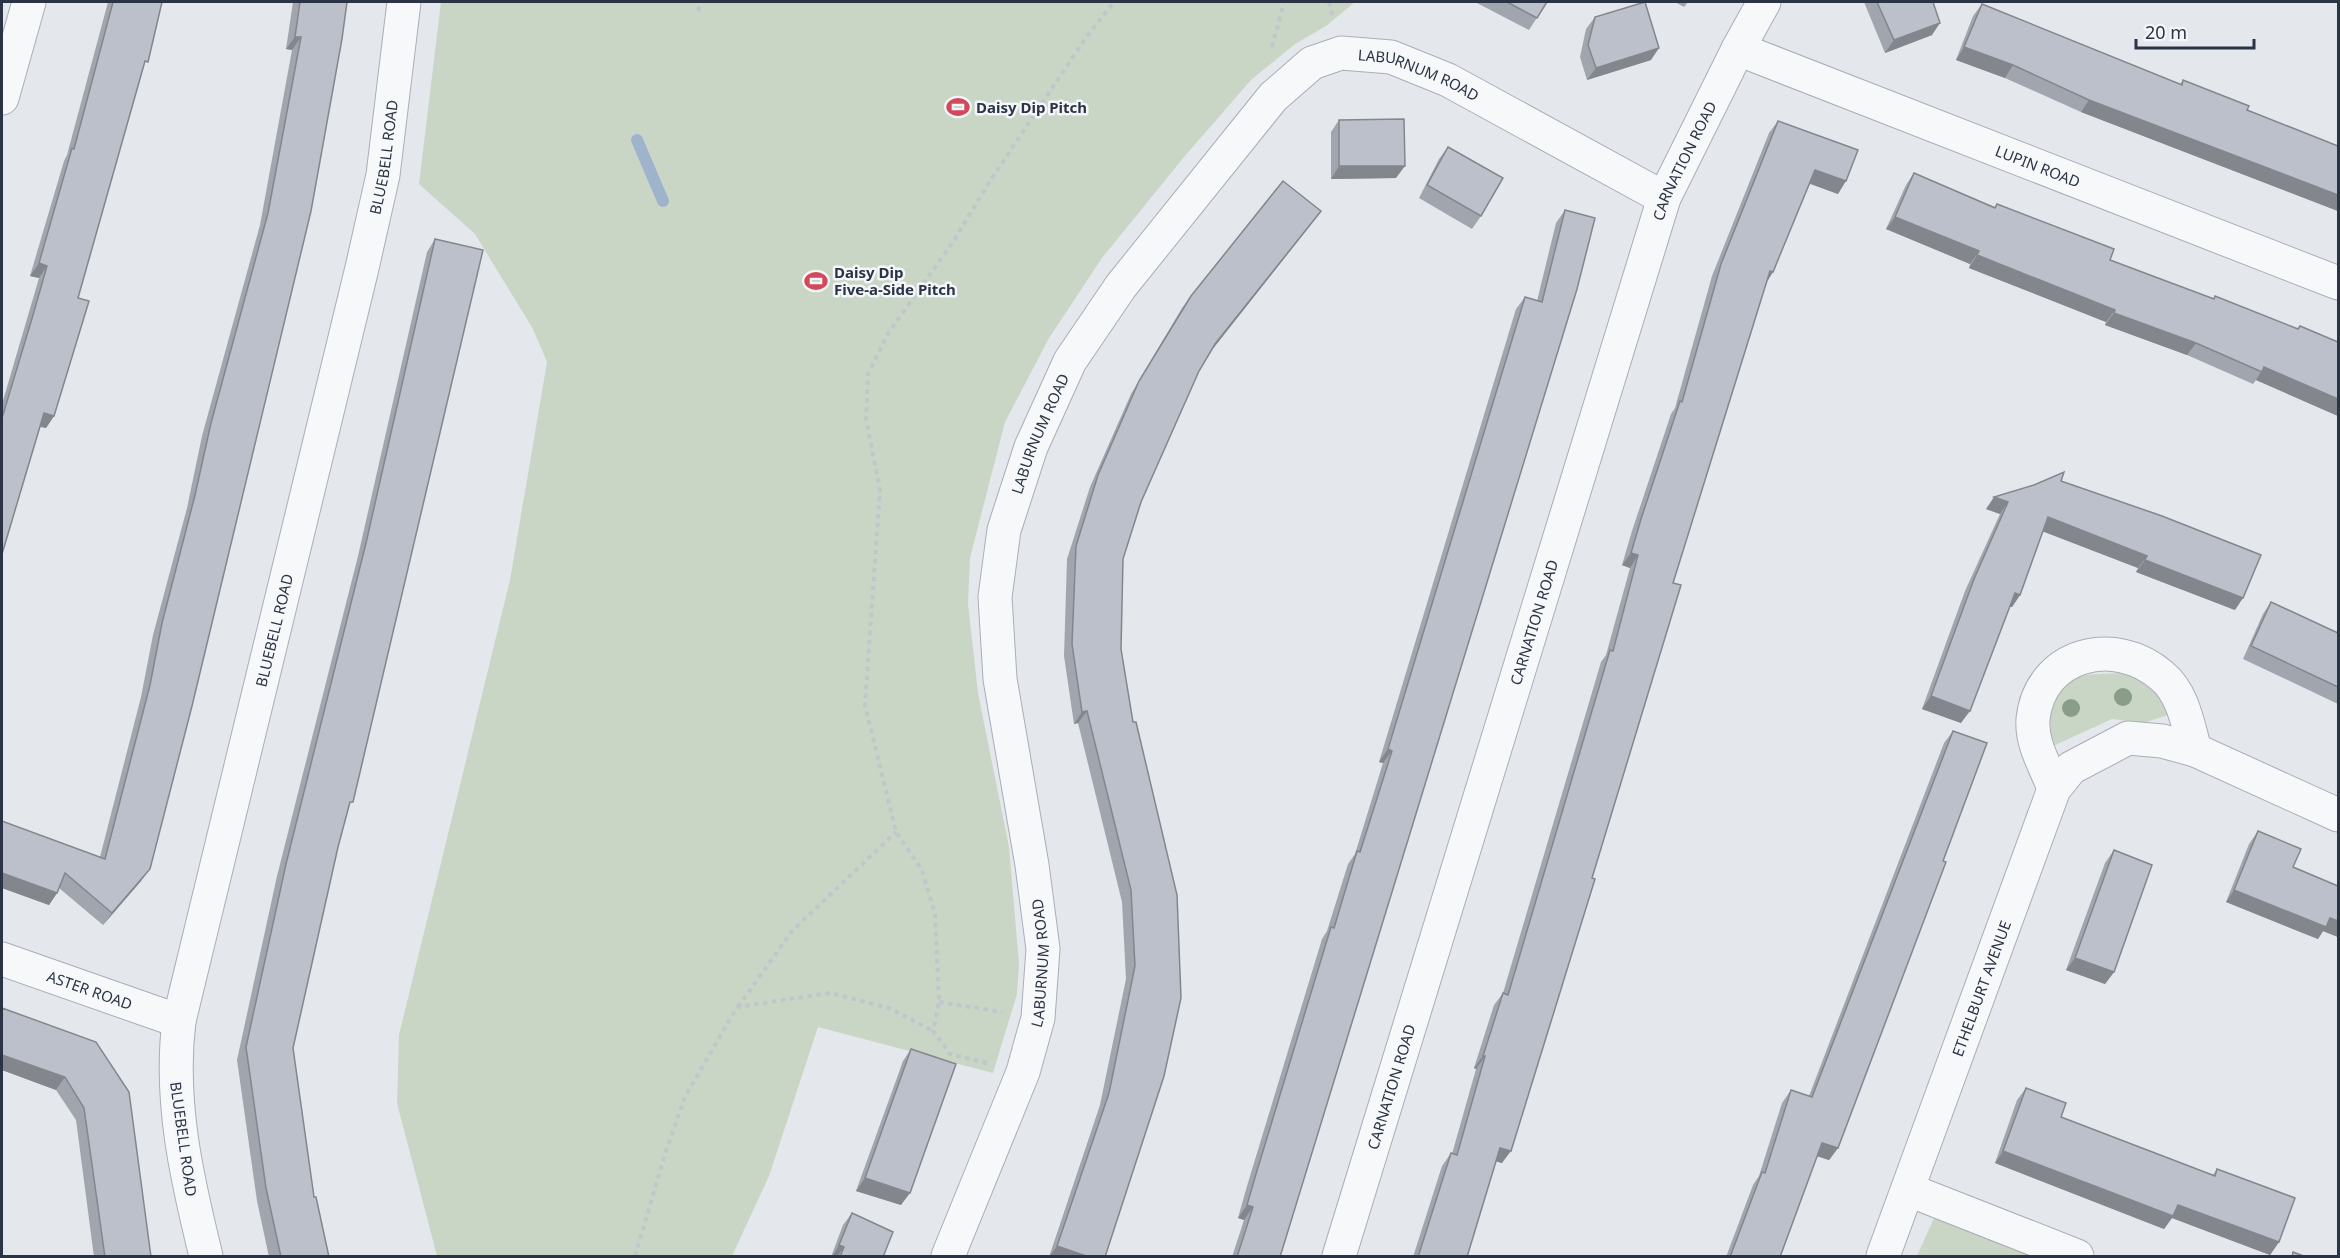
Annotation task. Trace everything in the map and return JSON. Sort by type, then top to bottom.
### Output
[{"type":"street","points":[[2,98],[29,2]]},
{"type":"street","name":"BLUEBELL ROAD","points":[[206,1257],[192,1200],[176,1099],[174,1057],[179,1021],[383,175],[404,2]]},
{"type":"street","name":"CARNATION ROAD","points":[[1339,1257],[1664,198],[1764,2]]},
{"type":"street","name":"LUPIN ROAD","points":[[1738,49],[2338,283]]},
{"type":"street","name":"LABURNUM ROAD","points":[[948,1257],[1023,1072],[1038,1018],[1043,949],[1032,865],[1000,680],[995,597],[1004,530],[1031,447],[1070,361],[1121,286],[1273,97],[1312,63],[1341,52],[1391,57],[1448,80],[1664,198]]},
{"type":"street","points":[[2054,789],[2037,750],[2033,720],[2042,688],[2066,664],[2089,654],[2120,655],[2141,661],[2164,677],[2181,701],[2195,750]]},
{"type":"street","name":"ETHELBURT AVENUE","points":[[1883,1257],[2054,789],[2070,768],[2128,738],[2162,741],[2195,750],[2338,815]]},
{"type":"street","name":"ASTER ROAD","points":[[2,959],[179,1021]]},
{"type":"street","points":[[1909,1190],[2078,1257]]},
{"type":"path","points":[[698,11],[701,2]]},
{"type":"path","points":[[933,1031],[939,1002],[935,914],[922,870],[896,832],[864,705],[880,490],[866,419],[868,374],[889,332],[953,242],[990,181],[1087,36],[1114,2]]},
{"type":"path","points":[[635,1257],[664,1154],[685,1097],[737,1007],[792,931],[896,832]]},
{"type":"path","points":[[737,1007],[830,993],[889,1008],[933,1031],[950,1054],[994,1064]]},
{"type":"path","points":[[939,1002],[1038,1018]]},
{"type":"green space","points":[[441,2],[1355,2],[1326,26],[1295,44],[1251,80],[1184,157],[1102,258],[1049,338],[1005,422],[970,558],[968,604],[978,693],[1009,847],[1019,964],[1017,994],[993,1073],[818,1027],[769,1176],[732,1256],[437,1256],[397,1103],[399,1035],[510,580],[547,362],[533,329],[475,234],[419,184]]},
{"type":"green space","points":[[2122,673],[2143,676],[2166,696],[2168,715],[2143,723],[2112,719],[2053,746],[2050,726],[2052,705],[2060,688],[2068,681],[2078,677]]},
{"type":"green space","points":[[1934,1218],[1944,1220],[2039,1256],[1917,1256]]},
{"type":"building","points":[[113,2],[162,2],[148,62],[145,61],[78,298],[89,301],[54,416],[44,413],[2,554],[2,418],[47,266],[39,263],[72,148],[74,149]]},
{"type":"building","points":[[300,2],[347,2],[311,211],[192,706],[150,869],[112,913],[65,873],[57,893],[2,873],[2,821],[105,859],[150,685],[162,623],[211,423],[268,213],[301,37],[295,37]]},
{"type":"building","points":[[1507,2],[1547,2],[1537,18]]},
{"type":"building","points":[[1645,2],[1659,48],[1596,68],[1588,45],[1595,17]]},
{"type":"building","points":[[1877,2],[1933,2],[1940,23],[1894,40]]},
{"type":"building","points":[[1982,4],[2182,85],[2183,80],[2249,106],[2247,110],[2338,146],[2338,195],[2089,100],[2013,65],[1964,47]]},
{"type":"building","points":[[1404,119],[1405,166],[1339,166],[1339,120]]},
{"type":"building","points":[[1778,121],[1858,150],[1846,181],[1815,170],[1773,272],[1770,271],[1673,583],[1681,585],[1592,878],[1595,879],[1511,1151],[1500,1148],[1467,1257],[1418,1257],[1451,1153],[1457,1155],[1485,1056],[1483,1056],[1503,993],[1508,995],[1610,650],[1613,651],[1638,555],[1631,553],[1680,401],[1682,402],[1721,264]]},
{"type":"building","points":[[1448,147],[1503,178],[1481,216],[1427,185]]},
{"type":"building","points":[[1914,173],[1995,208],[1997,204],[2114,249],[2110,260],[2214,299],[2215,296],[2298,329],[2300,326],[2338,342],[2338,399],[2264,367],[2262,372],[2196,343],[2114,313],[2115,310],[1977,255],[1979,251],[1895,217]]},
{"type":"building","points":[[1283,181],[1321,211],[1215,344],[1199,371],[1141,502],[1123,559],[1121,649],[1133,722],[1136,722],[1177,895],[1181,998],[1164,1076],[1105,1257],[1089,1257],[1057,1246],[1109,1093],[1135,966],[1131,890],[1087,711],[1082,712],[1072,644],[1076,546],[1098,475],[1139,381],[1191,296]]},
{"type":"building","points":[[1565,210],[1595,218],[1577,289],[1280,1257],[1237,1257],[1253,1207],[1247,1205],[1256,1174],[1331,927],[1334,928],[1357,851],[1360,852],[1392,751],[1388,749],[1525,297],[1542,302]]},
{"type":"building","points":[[435,239],[483,250],[353,802],[350,802],[338,847],[293,1048],[314,1197],[316,1197],[329,1257],[281,1257],[266,1188],[246,1047],[286,864],[366,543]]},
{"type":"building","points":[[2064,472],[2061,481],[2162,516],[2261,555],[2243,598],[2145,560],[2147,556],[2048,517],[2020,595],[2015,593],[1970,711],[1931,696],[1974,579],[2008,502],[1994,497],[2034,485]]},
{"type":"building","points":[[2271,602],[2338,633],[2338,687],[2251,646]]},
{"type":"building","points":[[1953,731],[1987,743],[1943,861],[1946,862],[1838,1148],[1822,1143],[1780,1257],[1730,1257],[1762,1172],[1765,1173],[1791,1090],[1812,1097]]},
{"type":"building","points":[[2258,831],[2301,849],[2293,867],[2338,886],[2338,921],[2330,918],[2326,927],[2234,890]]},
{"type":"building","points":[[2114,850],[2152,865],[2114,972],[2075,958]]},
{"type":"building","points":[[2,1008],[96,1042],[129,1092],[151,1257],[105,1257],[84,1108],[65,1077],[2,1055]]},
{"type":"building","points":[[911,1049],[956,1064],[910,1193],[865,1178]]},
{"type":"building","points":[[2026,1088],[2066,1103],[2061,1117],[2215,1176],[2217,1169],[2295,1198],[2279,1242],[2178,1205],[2173,1216],[2003,1151]]},
{"type":"building","points":[[852,1213],[893,1232],[883,1257],[840,1257],[844,1247],[839,1245]]},
{"type":"building","points":[[2293,1252],[2306,1257],[2292,1257]]},
{"type":"waterway","points":[[637,140],[663,201]]},
{"type":"place","name":"Daisy Dip Pitch","points":[[958,107]]},
{"type":"place","name":"Daisy Dip Five-a-Side Pitch","points":[[816,281]]}]
